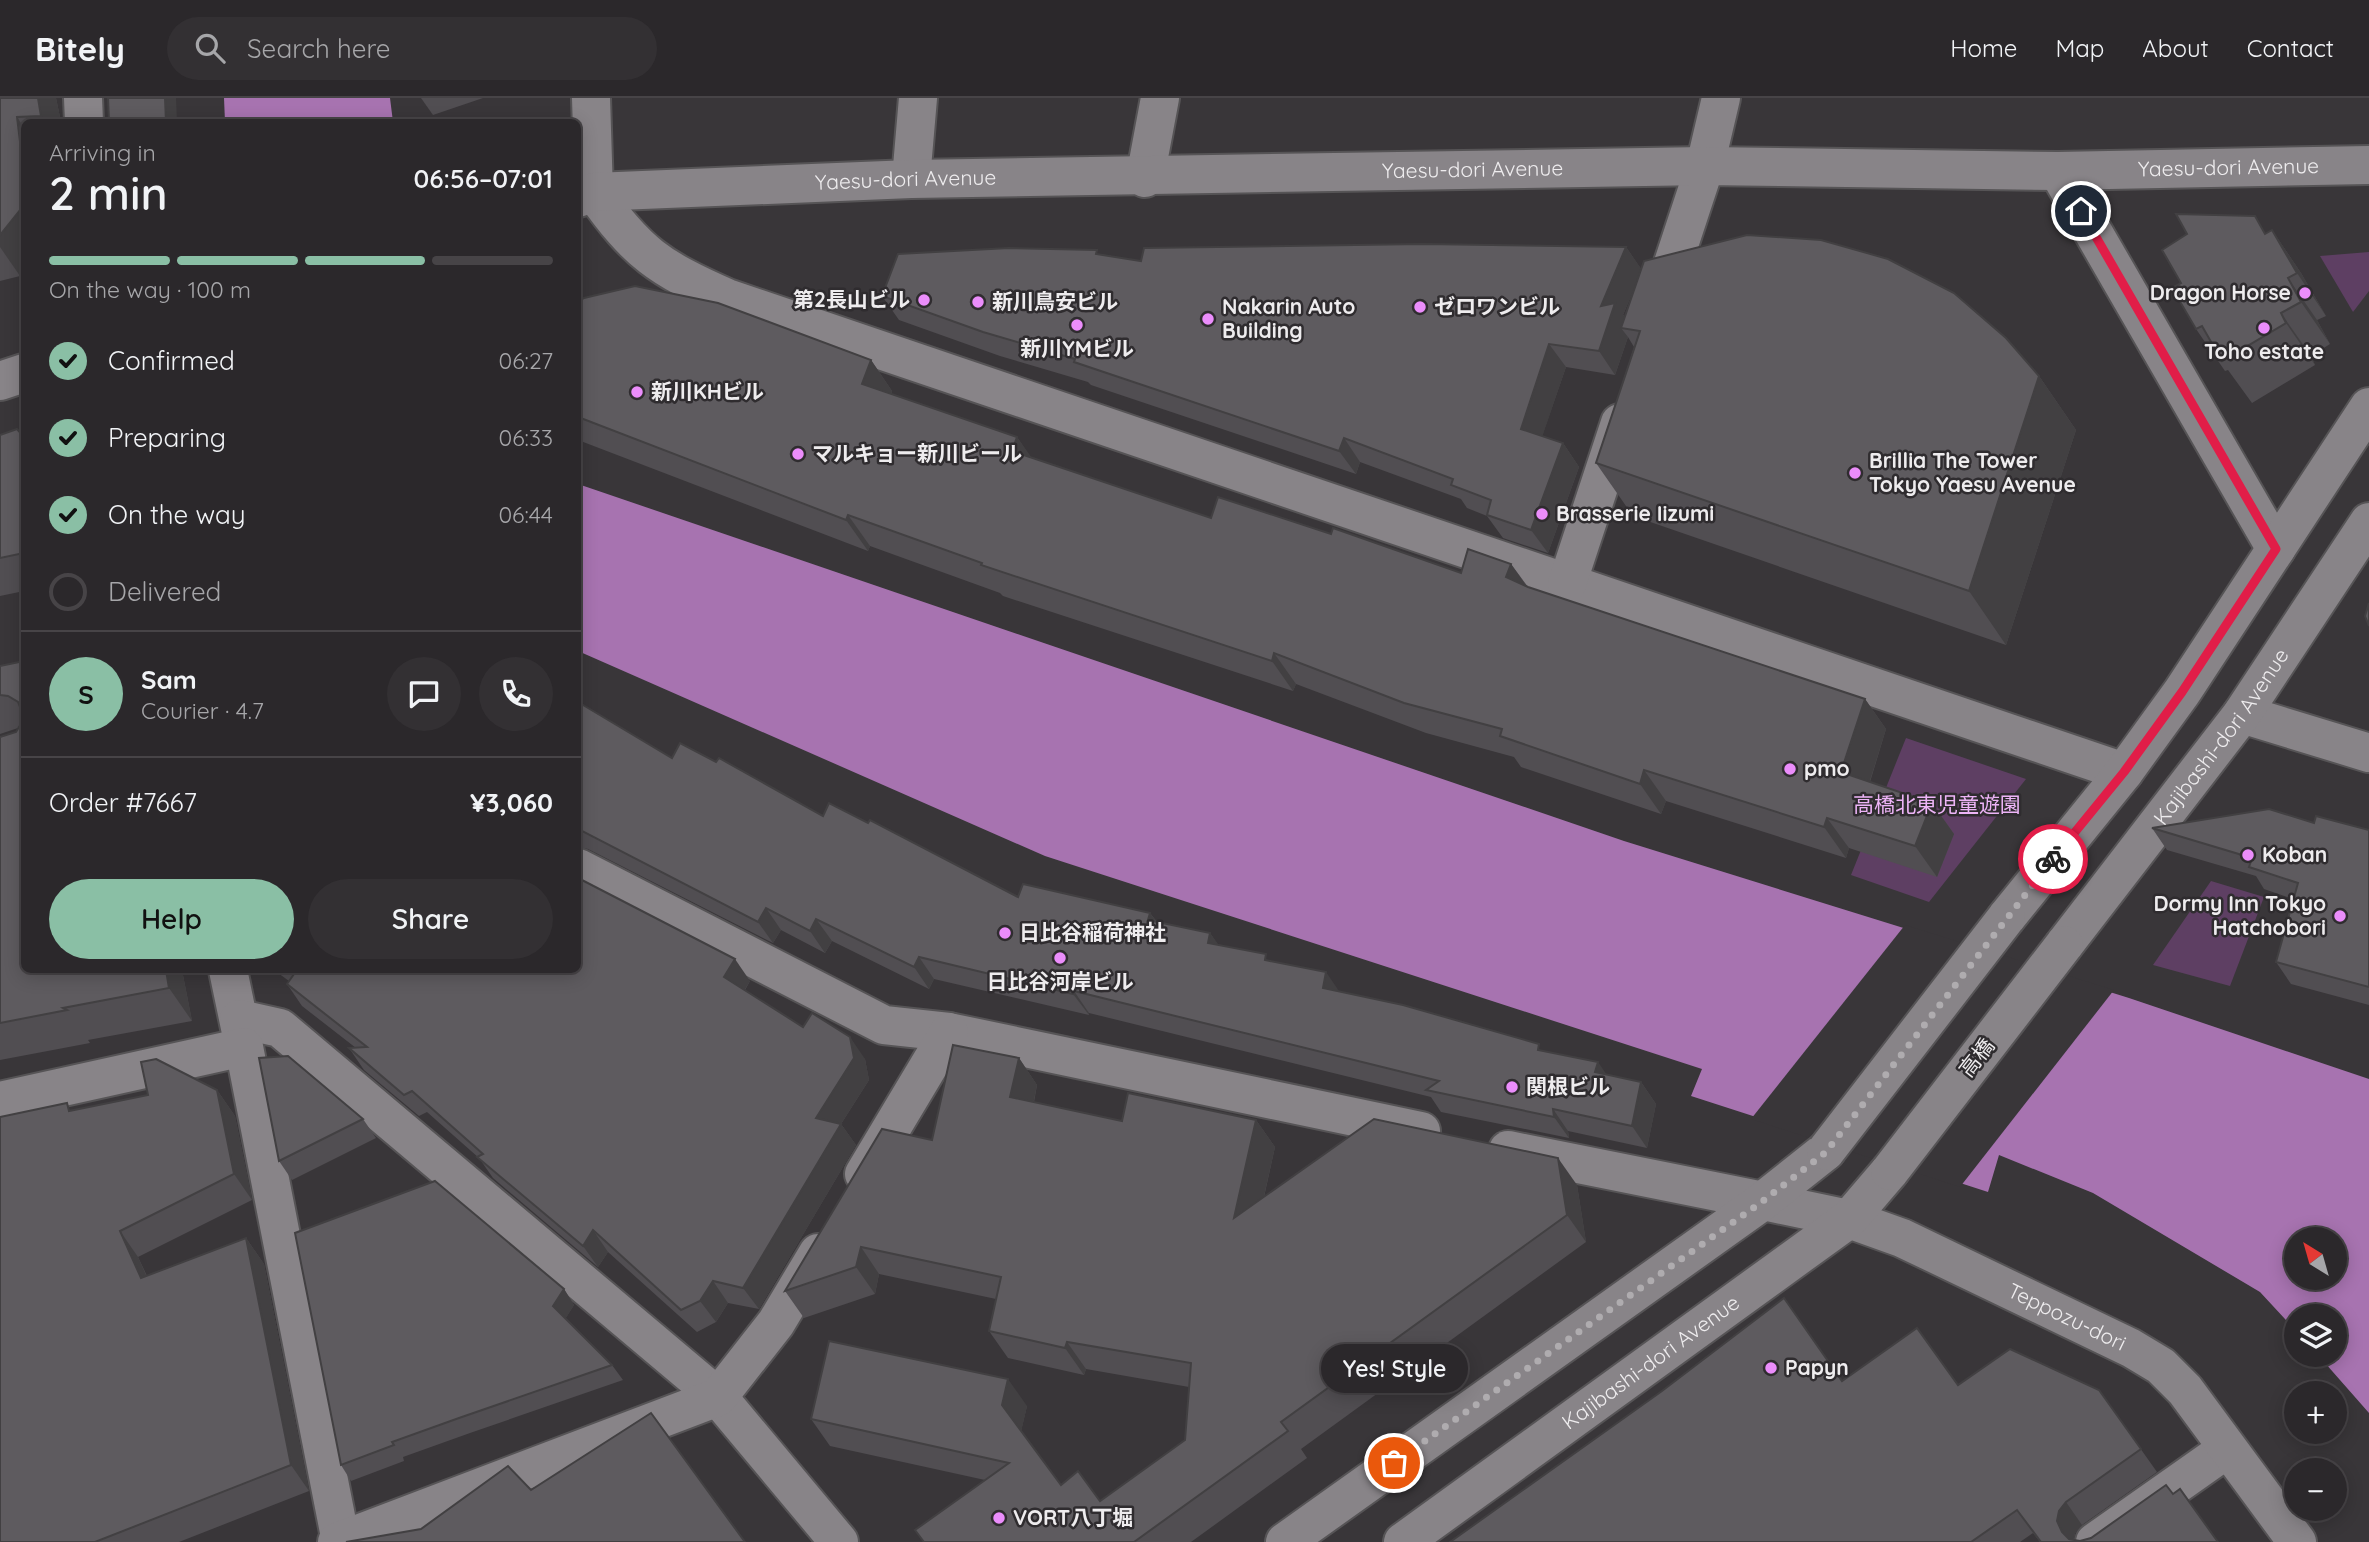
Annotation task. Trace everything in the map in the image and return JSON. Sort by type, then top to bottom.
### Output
[{"type":"street","points":[[83,98],[84,119]]},
{"type":"street","points":[[591,98],[586,195],[624,235],[657,263],[727,298],[2124,772]]},
{"type":"street","points":[[911,179],[918,98]]},
{"type":"street","points":[[1145,178],[1160,98]]},
{"type":"street","points":[[1648,340],[1704,166],[1721,98]]},
{"type":"street","name":"Yaesu-dori Avenue","points":[[586,195],[911,179],[1145,178],[1704,166],[2058,171],[2369,165]]},
{"type":"street","points":[[2058,171],[2276,549]]},
{"type":"street","points":[[0,381],[21,374]]},
{"type":"street","points":[[1567,584],[1631,392]]},
{"type":"street","points":[[1285,1542],[1763,1201],[1826,1152],[2006,918],[2124,772],[2182,692],[2369,407]]},
{"type":"street","name":"Kajibashi-dori Avenue","points":[[2064,945],[2242,714],[2369,522]]},
{"type":"street","points":[[2242,714],[2295,733],[2369,753]]},
{"type":"street","name":"Teppozu-dori","points":[[581,870],[884,1025],[949,1032],[1763,1201],[1849,1219],[1902,1238],[2131,1348],[2161,1366],[2185,1390],[2297,1542]]},
{"type":"street","name":"高橋","points":[[1890,1171],[2064,945]]},
{"type":"street","points":[[229,973],[340,1542],[718,1397],[776,1323],[949,1032]]},
{"type":"street","points":[[0,1101],[242,1033],[280,1028],[718,1397],[839,1542]]},
{"type":"street","name":"Kajibashi-dori Avenue","points":[[1403,1542],[1849,1219],[1890,1171]]},
{"type":"street","points":[[2095,1542],[2227,1449]]},
{"type":"green space","points":[[2369,252],[2369,291],[2353,312],[2320,256]]},
{"type":"green space","name":"高橋北東児童遊園","points":[[1906,738],[2026,779],[1929,902],[1851,875]]},
{"type":"green space","points":[[2211,881],[2264,897],[2230,986],[2153,965]]},
{"type":"shaded area","points":[[224,98],[390,98],[393,119],[225,119]]},
{"type":"shaded area","points":[[581,485],[1624,841],[2129,998],[2369,1079],[2369,1413],[2347,1388],[2347,1381],[2341,1381],[2329,1367],[2347,1367],[2347,1304],[2284,1304],[2284,1318],[2260,1292],[2093,1193],[1999,1155],[1988,1192],[1691,1096],[1702,1069],[1045,856],[581,652]]},
{"type":"pier","points":[[1905,925],[2114,990],[1960,1187],[1751,1119]]},
{"type":"building","points":[[0,98],[38,98],[41,116],[17,117],[21,150],[21,209],[0,235]]},
{"type":"building","points":[[108,98],[165,98],[166,119],[109,119]]},
{"type":"building","points":[[2176,214],[2255,216],[2265,234],[2272,230],[2297,273],[2288,278],[2301,302],[2281,313],[2286,323],[2222,361],[2202,326],[2196,329],[2172,288],[2181,283],[2162,250],[2187,234]]},
{"type":"building","name":"Brillia The Tower Tokyo Yaesu Avenue","points":[[1747,235],[1821,240],[1888,259],[1954,293],[2006,338],[2039,376],[1969,591],[1596,463],[1640,331],[1621,328],[1644,261]]},
{"type":"building","points":[[1423,244],[1626,247],[1601,306],[1615,303],[1599,351],[1549,344],[1521,429],[1563,443],[1531,530],[1487,515],[1491,500],[1451,485],[1453,479],[1344,438],[1339,451],[1074,362],[1075,359],[983,332],[882,296],[898,254],[1009,248],[1097,250],[1096,254],[1141,261],[1144,248]]},
{"type":"building","points":[[635,286],[718,303],[871,360],[862,384],[1017,437],[1012,451],[1211,518],[1218,497],[1331,534],[1333,528],[1461,573],[1468,549],[1511,564],[1506,577],[1528,587],[1865,699],[1841,772],[1932,803],[1915,846],[1827,818],[1824,827],[1644,770],[1640,784],[1500,736],[1502,729],[1404,703],[1274,653],[1272,661],[981,565],[982,563],[848,515],[846,520],[581,418],[581,300]]},
{"type":"building","points":[[17,429],[21,434],[21,554],[0,558],[0,435]]},
{"type":"building","points":[[2369,603],[2369,626],[2365,616]]},
{"type":"building","points":[[21,662],[21,710],[18,702],[0,695],[0,666]]},
{"type":"building","points":[[581,704],[672,758],[680,743],[716,762],[719,758],[823,816],[829,803],[868,823],[870,820],[1018,897],[1023,884],[1150,913],[1148,920],[1210,933],[1208,943],[1266,954],[1265,960],[1326,972],[1323,988],[1403,1005],[1539,1044],[1538,1050],[1598,1062],[1595,1072],[1641,1082],[1632,1126],[1553,1109],[1554,1117],[1426,1090],[1439,1081],[1074,991],[1073,994],[919,957],[914,967],[816,919],[810,931],[766,908],[758,922],[581,831]]},
{"type":"building","points":[[21,724],[21,973],[166,973],[169,988],[0,1023],[0,737],[16,732]]},
{"type":"building","points":[[2269,809],[2314,823],[2316,816],[2369,830],[2369,987],[2276,962],[2298,883],[2249,867],[2252,858],[2152,828]]},
{"type":"building","points":[[581,880],[735,959],[724,977],[803,1027],[812,1013],[850,1037],[854,1058],[816,1118],[841,1124],[743,1288],[713,1281],[700,1301],[681,1310],[593,1230],[583,1246],[477,1157],[483,1154],[412,1091],[404,1095],[349,1048],[367,1047],[287,984],[294,974],[581,973]]},
{"type":"building","points":[[953,1045],[1019,1058],[1010,1097],[1122,1121],[1128,1093],[1256,1120],[1234,1218],[1374,1119],[1558,1158],[1567,1215],[1281,1422],[1288,1431],[1134,1542],[924,1542],[915,1530],[1009,1463],[811,1419],[829,1341],[1008,1379],[1002,1405],[1061,1485],[1078,1471],[1100,1501],[1185,1440],[1191,1363],[1067,1342],[1065,1348],[989,1331],[1001,1277],[861,1247],[856,1267],[785,1291],[882,1129],[932,1140]]},
{"type":"building","points":[[288,1056],[363,1119],[279,1161],[259,1058]]},
{"type":"building","points":[[156,1059],[217,1090],[234,1174],[120,1231],[141,1278],[246,1238],[291,1465],[95,1542],[0,1542],[0,1117],[67,1103],[69,1111],[148,1095],[141,1062]]},
{"type":"building","points":[[435,1181],[564,1289],[553,1306],[612,1365],[392,1442],[394,1445],[341,1465],[295,1233]]},
{"type":"building","points":[[1784,1298],[1842,1381],[1917,1328],[1958,1385],[2010,1349],[2099,1390],[2141,1449],[2066,1502],[2059,1511],[2057,1521],[2062,1532],[2069,1539],[2080,1541],[2091,1538],[2166,1485],[2173,1494],[2180,1489],[2218,1542],[2041,1542],[2017,1510],[1971,1542],[1450,1542],[1662,1391]]},
{"type":"building","points":[[651,1413],[745,1542],[346,1542],[421,1529],[508,1466],[531,1490]]},
{"type":"way so far","points":[[1394,1463],[1763,1201],[1826,1152],[2053,859]]},
{"type":"place","name":"Dragon Horse","points":[[2305,293]]},
{"type":"place","name":"第2長山ビル","points":[[924,300]]},
{"type":"place","name":"新川鳥安ビル","points":[[978,302]]},
{"type":"place","name":"ゼロワンビル","points":[[1420,307]]},
{"type":"place","name":"Nakarin Auto Building","points":[[1208,319]]},
{"type":"place","name":"新川YMビル","points":[[1077,325]]},
{"type":"place","name":"Toho estate","points":[[2264,328]]},
{"type":"place","name":"新川KHビル","points":[[637,392]]},
{"type":"place","name":"マルキョー新川ビール","points":[[798,454]]},
{"type":"place","name":"Brillia The Tower Tokyo Yaesu Avenue","points":[[1855,473]]},
{"type":"place","name":"Brasserie Iizumi","points":[[1542,514]]},
{"type":"place","name":"pmo","points":[[1790,769]]},
{"type":"place","name":"Koban","points":[[2248,855]]},
{"type":"place","name":"Dormy Inn Tokyo Hatchobori","points":[[2340,916]]},
{"type":"place","name":"日比谷稲荷神社","points":[[1005,933]]},
{"type":"place","name":"日比谷河岸ビル","points":[[1060,958]]},
{"type":"place","name":"関根ビル","points":[[1512,1087]]},
{"type":"place","name":"Papyn","points":[[1771,1368]]},
{"type":"place","name":"Yes! Style","points":[[1394,1463]]},
{"type":"place","name":"VORT八丁堀","points":[[999,1518]]},
{"type":"route","points":[[2053,859],[2124,772],[2182,692],[2276,549],[2246,502],[2081,211]]}]
